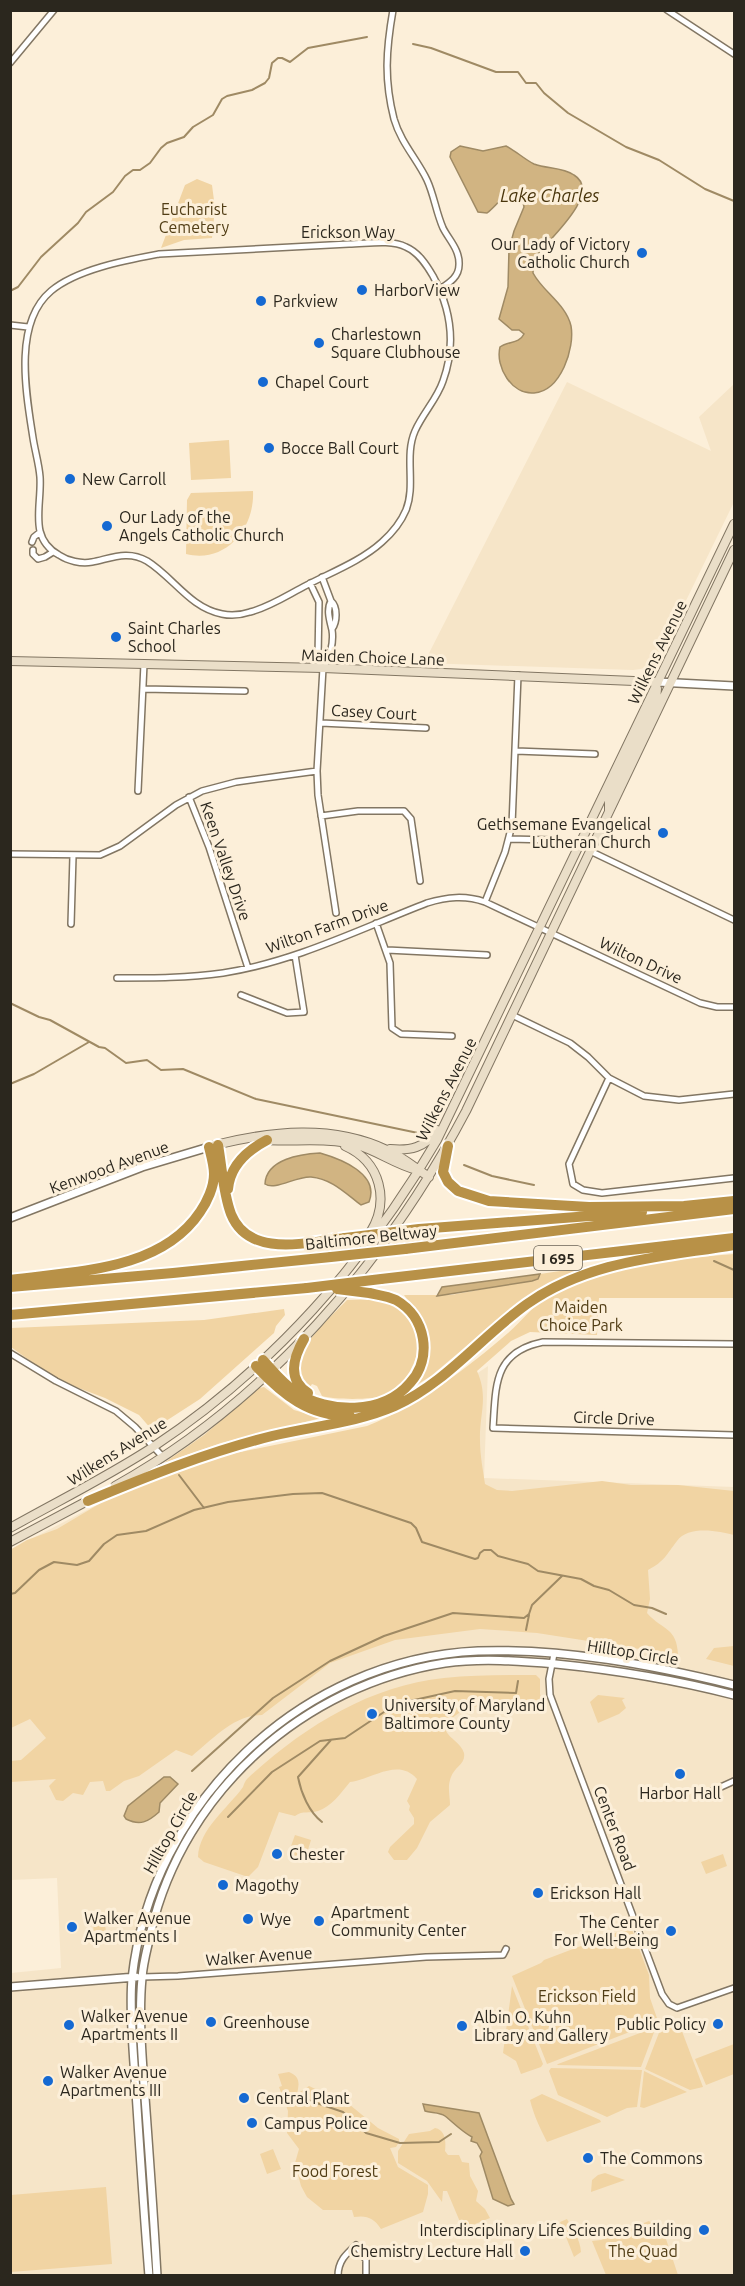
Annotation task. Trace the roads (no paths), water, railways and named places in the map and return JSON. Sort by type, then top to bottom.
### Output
[{"type":"highway","points":[[227,1201],[228,1184],[239,1161],[267,1140]]},
{"type":"highway","points":[[214,1146],[227,1201],[237,1225],[246,1236],[271,1245],[419,1229],[637,1213],[735,1201]]},
{"type":"highway","points":[[10,1280],[87,1270],[123,1262],[155,1250],[168,1242],[194,1221],[210,1194],[214,1174],[214,1146]]},
{"type":"highway","points":[[448,1146],[443,1166],[445,1177],[458,1191],[481,1199],[589,1207],[684,1206]]},
{"type":"highway","name":"Baltimore Beltway","points":[[10,1287],[173,1274],[405,1249],[735,1209]]},
{"type":"highway","name":"I 695","points":[[10,1315],[306,1287],[735,1238]]},
{"type":"highway","points":[[259,1363],[292,1400],[319,1412],[349,1416],[420,1393],[528,1303],[563,1284],[630,1260],[735,1245]]},
{"type":"highway","points":[[88,1501],[157,1472],[234,1446],[296,1430],[346,1422],[376,1408],[412,1382],[422,1361],[423,1340],[416,1320],[402,1305],[394,1299],[369,1293],[306,1287]]},
{"type":"highway","points":[[304,1339],[293,1365],[294,1377],[300,1387],[310,1395],[334,1402],[376,1408]]},
{"type":"main road","name":"Wilkens Avenue","points":[[10,1528],[114,1472],[213,1403],[259,1363],[322,1301],[385,1222],[419,1171],[453,1107],[735,524]]},
{"type":"main road","name":"Wilkens Avenue","points":[[10,1542],[88,1501],[162,1456],[222,1413],[304,1339],[361,1273],[395,1229],[448,1146],[735,550]]},
{"type":"main road","name":"Maiden Choice Lane","points":[[10,662],[323,668],[658,682]]},
{"type":"main road","points":[[609,814],[609,799],[656,700],[658,682]]},
{"type":"main road","points":[[386,1149],[418,1148],[433,1136],[453,1107]]},
{"type":"main road","name":"Kenwood Avenue","points":[[214,1146],[263,1134],[310,1132],[336,1135],[386,1149],[410,1162],[429,1177]]},
{"type":"main road","name":"Kenwood Avenue","points":[[214,1146],[267,1140],[333,1141],[357,1145],[419,1171]]},
{"type":"main road","points":[[333,1141],[354,1150],[366,1160],[377,1177],[382,1198],[376,1224],[348,1269]]},
{"type":"street","points":[[10,63],[54,10]]},
{"type":"street","points":[[393,10],[387,44],[386,73],[395,123],[408,151],[428,182],[444,230],[458,257],[458,273],[450,283],[440,289]]},
{"type":"street","points":[[667,10],[733,52]]},
{"type":"street","name":"Erickson Way","points":[[33,550],[33,554],[38,559],[53,552],[67,559],[86,562],[109,556],[135,556],[156,567],[208,610],[224,614],[252,612],[322,577],[381,543],[394,530],[406,510],[411,483],[414,432],[439,391],[446,372],[450,347],[449,319],[440,289],[421,258],[402,245],[177,251],[130,260],[69,280],[44,298],[28,327],[26,348],[28,398],[40,476],[37,510],[39,533]]},
{"type":"street","points":[[10,325],[28,327]]},
{"type":"street","points":[[32,542],[39,533],[53,552]]},
{"type":"street","points":[[322,577],[331,601],[329,621],[332,629],[330,658],[323,668]]},
{"type":"street","points":[[310,583],[319,602],[318,658],[323,668],[317,771],[321,816],[336,912]]},
{"type":"street","points":[[138,790],[144,664]]},
{"type":"street","points":[[485,902],[509,839],[512,825],[518,675]]},
{"type":"street","name":"Maiden Choice Lane","points":[[658,682],[735,686]]},
{"type":"street","points":[[143,689],[245,691]]},
{"type":"street","name":"Casey Court","points":[[321,723],[426,728]]},
{"type":"street","points":[[516,751],[594,754]]},
{"type":"street","points":[[10,854],[100,855],[109,852],[189,797],[211,788],[236,782],[317,771]]},
{"type":"street","name":"Keen Valley Drive","points":[[189,797],[209,847],[248,968]]},
{"type":"street","points":[[321,816],[358,811],[404,811],[411,819],[420,881]]},
{"type":"street","points":[[509,839],[552,840]]},
{"type":"street","points":[[590,851],[735,920]]},
{"type":"street","points":[[71,924],[73,856]]},
{"type":"street","name":"Wilton Farm Drive","points":[[117,978],[191,976],[248,968],[295,955],[427,903],[447,898],[475,898],[539,927]]},
{"type":"street","points":[[376,923],[387,950],[392,977],[392,1028],[401,1034],[452,1036]]},
{"type":"street","name":"Wilton Drive","points":[[539,927],[700,1003],[717,1007],[735,1006]]},
{"type":"street","points":[[387,950],[487,955]]},
{"type":"street","points":[[241,995],[287,1013],[304,1012],[295,955]]},
{"type":"street","points":[[512,1015],[579,1049],[609,1078],[631,1091],[656,1099],[679,1100],[735,1094]]},
{"type":"street","points":[[609,1078],[571,1156],[569,1172],[573,1184],[578,1188],[602,1193],[735,1178]]},
{"type":"street","name":"Kenwood Avenue","points":[[10,1218],[142,1167],[214,1146]]},
{"type":"street","name":"Circle Drive","points":[[735,1344],[543,1342],[531,1344],[512,1355],[500,1372],[496,1383],[493,1428],[735,1435]]},
{"type":"street","points":[[10,1353],[56,1381],[107,1405],[126,1418],[162,1456]]},
{"type":"street","name":"Hilltop Circle","points":[[149,2276],[135,2073],[132,1978],[154,1886],[190,1818],[224,1773],[243,1753],[289,1715],[345,1684],[377,1671],[443,1654],[513,1651],[554,1654],[669,1671],[735,1685]]},
{"type":"street","name":"Center Road","points":[[554,1654],[549,1679],[550,1695],[662,1994],[673,2007],[677,2008],[735,1988]]},
{"type":"street","name":"Hilltop Circle","points":[[158,2276],[143,2072],[142,1977],[163,1890],[192,1831],[230,1779],[286,1729],[322,1706],[349,1692],[409,1670],[446,1663],[478,1660],[552,1664],[655,1677],[735,1695]]},
{"type":"street","points":[[712,1791],[735,1781]]},
{"type":"street","name":"Walker Avenue","points":[[10,1987],[435,1956],[503,1955],[506,1948]]},
{"type":"street","points":[[338,2276],[342,2259],[356,2245],[366,2260],[366,2276]]},
{"type":"water","name":"Lake Charles","points":[[460,146],[483,151],[506,146],[534,164],[569,172],[581,183],[582,193],[578,204],[537,255],[533,266],[533,273],[537,280],[568,318],[572,335],[568,356],[559,377],[544,390],[534,393],[526,392],[512,385],[503,371],[499,355],[500,347],[519,339],[524,334],[519,330],[512,330],[499,319],[508,287],[509,249],[524,207],[523,202],[517,195],[512,195],[504,198],[487,213],[478,212],[450,157],[451,152]]},
{"type":"water","points":[[320,1153],[348,1164],[364,1176],[371,1192],[369,1202],[361,1205],[338,1187],[319,1178],[305,1177],[274,1186],[265,1184],[271,1169],[278,1163],[295,1157]]},
{"type":"water","points":[[540,1274],[538,1279],[532,1281],[437,1296],[442,1287]]},
{"type":"water","points":[[164,1777],[170,1777],[178,1784],[160,1803],[159,1812],[144,1822],[126,1819],[124,1816],[128,1806]]},
{"type":"water","points":[[423,2104],[479,2113],[514,2204],[508,2206],[493,2199],[480,2156],[482,2152],[477,2143],[471,2141],[472,2137],[443,2115],[425,2111]]},
{"type":"waterway","points":[[10,291],[18,287],[41,257],[78,223],[86,212],[113,192],[125,176],[133,170],[140,170],[150,163],[167,143],[184,137],[193,127],[213,115],[222,99],[252,90],[265,83],[269,78],[272,63],[278,58],[290,62],[308,48],[367,37]]},
{"type":"waterway","points":[[413,44],[431,48],[496,72],[518,72],[526,83],[536,83],[544,93],[568,113],[626,147],[659,160],[705,189],[734,201]]},
{"type":"waterway","points":[[10,1003],[105,1048],[126,1063],[147,1060],[161,1070],[183,1069],[256,1099],[418,1133]]},
{"type":"waterway","points":[[10,1084],[34,1074],[89,1042]]},
{"type":"waterway","points":[[464,1165],[492,1176],[534,1185]]},
{"type":"waterway","points":[[714,1261],[734,1270]]},
{"type":"waterway","points":[[179,1475],[204,1508]]},
{"type":"waterway","points":[[10,1594],[15,1593],[39,1570],[54,1562],[77,1565],[89,1561],[104,1544],[117,1535],[146,1531],[194,1510],[228,1502],[322,1493],[411,1523],[416,1528],[422,1542],[475,1559],[484,1550],[491,1550],[498,1556],[528,1564],[538,1571],[581,1579],[609,1590],[634,1605],[652,1608],[666,1614]]},
{"type":"waterway","points":[[192,1771],[273,1698],[330,1661],[384,1636],[453,1613],[524,1618],[529,1614],[532,1605],[562,1576]]},
{"type":"waterway","points":[[526,1630],[529,1615]]},
{"type":"waterway","points":[[228,1817],[272,1772],[320,1741],[345,1738],[396,1704],[455,1691],[516,1693],[518,1681]]},
{"type":"waterway","points":[[322,1822],[306,1802],[298,1777],[331,1740]]},
{"type":"waterway","points":[[292,2102],[299,2097],[343,2112],[366,2133],[400,2143],[439,2142],[451,2134]]},
{"type":"place","name":"Our Lady of Victory Catholic Church","points":[[642,253]]},
{"type":"place","name":"HarborView","points":[[362,290]]},
{"type":"place","name":"Parkview","points":[[261,301]]},
{"type":"place","name":"Charlestown Square Clubhouse","points":[[319,343]]},
{"type":"place","name":"Chapel Court","points":[[263,382]]},
{"type":"place","name":"Bocce Ball Court","points":[[269,448]]},
{"type":"place","name":"New Carroll","points":[[70,479]]},
{"type":"place","name":"Our Lady of the Angels Catholic Church","points":[[107,526]]},
{"type":"place","name":"Saint Charles School","points":[[116,637]]},
{"type":"place","name":"Gethsemane Evangelical Lutheran Church","points":[[663,833]]},
{"type":"place","name":"University of Maryland Baltimore County","points":[[372,1714]]},
{"type":"place","name":"Harbor Hall","points":[[680,1774]]},
{"type":"place","name":"Chester","points":[[277,1854]]},
{"type":"place","name":"Magothy","points":[[223,1885]]},
{"type":"place","name":"Erickson Hall","points":[[538,1893]]},
{"type":"place","name":"Wye","points":[[248,1919]]},
{"type":"place","name":"Apartment Community Center","points":[[319,1921]]},
{"type":"place","name":"Walker Avenue Apartments I","points":[[72,1927]]},
{"type":"place","name":"The Center For Well-Being","points":[[671,1931]]},
{"type":"place","name":"Greenhouse","points":[[211,2022]]},
{"type":"place","name":"Public Policy","points":[[718,2024]]},
{"type":"place","name":"Walker Avenue Apartments II","points":[[69,2025]]},
{"type":"place","name":"Albin O. Kuhn Library and Gallery","points":[[462,2026]]},
{"type":"place","name":"Walker Avenue Apartments III","points":[[48,2081]]},
{"type":"place","name":"Central Plant","points":[[244,2098]]},
{"type":"place","name":"Campus Police","points":[[252,2123]]},
{"type":"place","name":"The Commons","points":[[588,2158]]},
{"type":"place","name":"Interdisciplinary Life Sciences Building","points":[[704,2230]]},
{"type":"place","name":"Chemistry Lecture Hall","points":[[525,2251]]},
{"type":"park label","name":"Eucharist Cemetery","points":[[194,218]]},
{"type":"park label","name":"Maiden Choice Park","points":[[581,1316]]},
{"type":"park label","name":"Erickson Field","points":[[587,1996]]},
{"type":"park label","name":"Food Forest","points":[[335,2171]]},
{"type":"park label","name":"The Quad","points":[[643,2251]]}]
